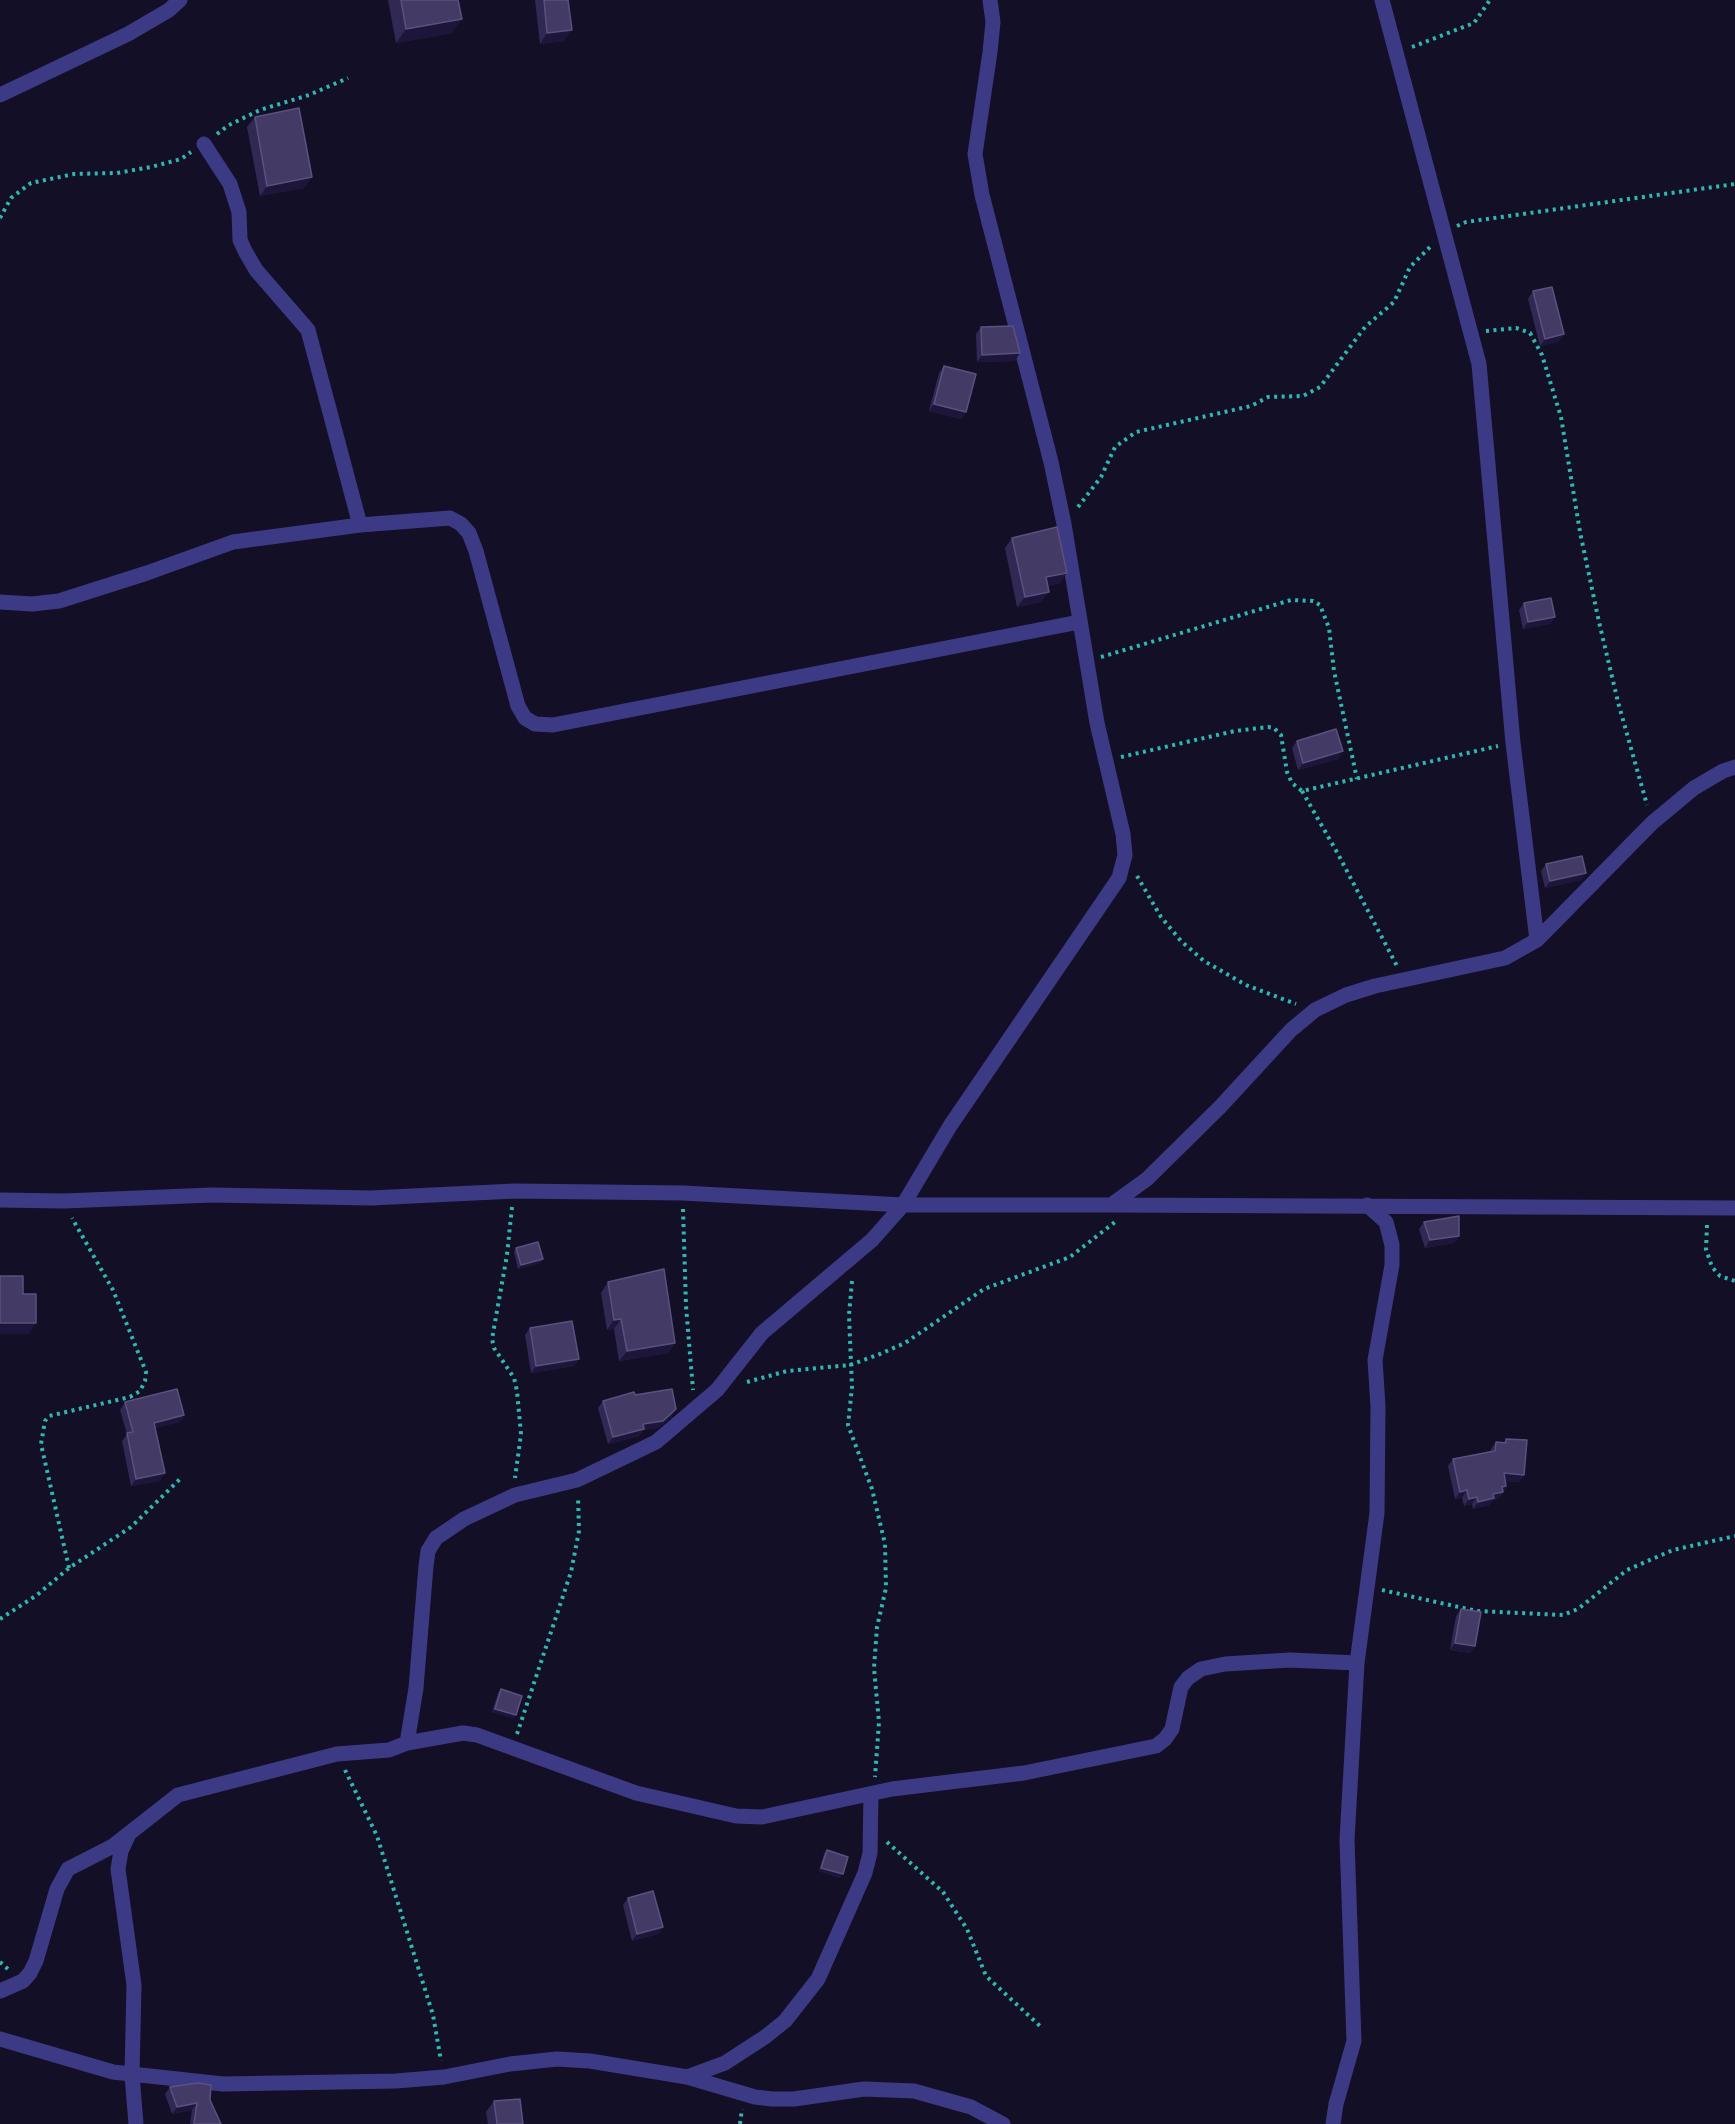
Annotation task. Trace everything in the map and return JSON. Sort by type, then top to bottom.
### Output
[{"type":"street","points":[[0,95],[128,34],[180,0]]},
{"type":"street","points":[[407,1743],[416,1688],[420,1614],[429,1551],[436,1538],[448,1529],[514,1495],[577,1480],[647,1448],[696,1410],[717,1390],[762,1334],[872,1240],[903,1205],[950,1126],[1113,889],[1125,855],[1123,834],[1086,662],[1052,462],[982,195],[975,154],[992,32],[990,0]]},
{"type":"street","points":[[1382,0],[1479,364],[1514,743],[1537,940]]},
{"type":"street","points":[[204,144],[230,184],[239,212],[240,240],[245,251],[256,270],[308,330],[360,525]]},
{"type":"street","points":[[0,602],[52,602],[147,573],[233,542],[360,525],[450,518],[461,524],[469,533],[476,551],[518,706],[525,718],[535,724],[553,725],[1079,622]]},
{"type":"street","points":[[1111,1205],[1147,1179],[1220,1107],[1291,1030],[1315,1010],[1346,995],[1505,958],[1537,940],[1652,823],[1694,788],[1723,771],[1735,767]]},
{"type":"street","points":[[0,1200],[64,1201],[212,1195],[371,1198],[515,1191],[683,1193],[903,1205],[1735,1208]]},
{"type":"street","points":[[1333,2124],[1336,2104],[1354,2041],[1347,1840],[1357,1663],[1377,1513],[1375,1360],[1392,1265],[1392,1245],[1386,1222],[1367,1205]]},
{"type":"street","points":[[0,1991],[23,1981],[30,1973],[36,1961],[57,1889],[68,1869],[108,1850],[162,1806],[186,1792],[337,1754],[389,1749],[407,1743],[463,1733],[477,1735],[636,1793],[736,1816],[786,1813],[872,1793],[1024,1773],[1156,1746],[1172,1729],[1181,1687],[1188,1677],[1201,1669],[1225,1664],[1290,1660],[1357,1663]]},
{"type":"street","points":[[687,2077],[725,2063],[747,2050],[785,2020],[818,1979],[854,1901],[870,1853],[872,1793]]},
{"type":"street","points":[[129,1834],[121,1851],[118,1869],[134,1985],[132,2075],[136,2124]]},
{"type":"street","points":[[0,2039],[113,2072],[223,2084],[396,2081],[444,2077],[510,2064],[557,2059],[590,2061],[687,2077],[755,2097],[772,2099],[794,2099],[864,2089],[914,2091],[971,2107],[1004,2124]]},
{"type":"path","points":[[1397,57],[1413,46],[1474,23],[1490,0]]},
{"type":"path","points":[[0,218],[11,198],[31,183],[74,174],[117,173],[181,159],[229,125],[260,110],[309,96],[348,78]]},
{"type":"path","points":[[1064,524],[1101,477],[1115,447],[1136,432],[1251,406],[1268,396],[1303,396],[1320,387],[1365,327],[1394,302],[1417,257],[1446,234],[1466,222],[1735,184]]},
{"type":"path","points":[[1471,334],[1497,329],[1523,330],[1530,333],[1542,356],[1561,417],[1580,532],[1612,679],[1652,823]]},
{"type":"path","points":[[1086,662],[1291,600],[1313,601],[1320,605],[1329,628],[1334,671],[1357,778]]},
{"type":"path","points":[[1106,760],[1235,731],[1274,728],[1281,735],[1287,772],[1292,783],[1302,791],[1338,854],[1404,980]]},
{"type":"path","points":[[1302,791],[1514,743]]},
{"type":"path","points":[[1125,855],[1161,917],[1181,941],[1204,961],[1276,998],[1315,1010]]},
{"type":"path","points":[[514,1495],[521,1434],[517,1391],[514,1378],[494,1347],[492,1339],[507,1255],[508,1230],[515,1191]]},
{"type":"path","points":[[683,1193],[686,1306],[696,1410]]},
{"type":"path","points":[[64,1201],[90,1252],[114,1290],[146,1372],[145,1382],[140,1391],[130,1397],[50,1416],[45,1421],[41,1444],[69,1568]]},
{"type":"path","points":[[717,1390],[787,1371],[850,1365],[905,1343],[984,1289],[1070,1257],[1136,1206]]},
{"type":"path","points":[[1708,1208],[1708,1258],[1720,1276],[1735,1281]]},
{"type":"path","points":[[853,1277],[849,1286],[852,1387],[848,1405],[848,1425],[872,1489],[885,1544],[886,1588],[877,1627],[874,1668],[879,1722],[872,1793]]},
{"type":"path","points":[[0,1619],[37,1595],[69,1568],[131,1527],[180,1479]]},
{"type":"path","points":[[513,1748],[571,1572],[579,1531],[577,1480]]},
{"type":"path","points":[[1367,1586],[1477,1611],[1563,1615],[1578,1609],[1627,1570],[1673,1550],[1735,1536]]},
{"type":"path","points":[[337,1754],[377,1836],[433,2016],[444,2077]]},
{"type":"path","points":[[871,1827],[943,1892],[967,1929],[986,1976],[1040,2026]]},
{"type":"building","points":[[401,0],[458,0],[462,19],[406,29]]},
{"type":"building","points":[[544,0],[568,0],[572,30],[547,33]]},
{"type":"building","points":[[299,108],[312,177],[267,186],[255,117]]},
{"type":"building","points":[[1552,287],[1564,334],[1545,339],[1533,291]]},
{"type":"building","points":[[1013,326],[1020,353],[982,355],[981,327]]},
{"type":"building","points":[[944,366],[976,374],[966,412],[934,404]]},
{"type":"building","points":[[1057,527],[1067,573],[1046,577],[1049,592],[1025,597],[1012,538]]},
{"type":"building","points":[[1551,598],[1555,617],[1528,622],[1524,603]]},
{"type":"building","points":[[1336,729],[1343,751],[1303,763],[1297,741]]},
{"type":"building","points":[[1582,856],[1586,873],[1550,881],[1546,864]]},
{"type":"building","points":[[1459,1216],[1459,1236],[1430,1240],[1424,1222]]},
{"type":"building","points":[[538,1242],[543,1259],[521,1265],[516,1248]]},
{"type":"building","points":[[664,1269],[675,1343],[627,1351],[621,1319],[614,1320],[608,1282]]},
{"type":"building","points":[[0,1276],[23,1276],[23,1294],[36,1294],[36,1323],[0,1323]]},
{"type":"building","points":[[572,1321],[579,1359],[536,1366],[530,1328]]},
{"type":"building","points":[[177,1389],[184,1415],[154,1423],[165,1473],[136,1479],[127,1433],[133,1432],[125,1402]]},
{"type":"building","points":[[672,1389],[676,1409],[663,1421],[643,1424],[644,1429],[613,1437],[603,1401],[634,1392],[635,1395]]},
{"type":"building","points":[[1506,1439],[1527,1440],[1524,1475],[1504,1473],[1506,1486],[1502,1487],[1503,1492],[1493,1494],[1494,1498],[1478,1502],[1477,1497],[1469,1499],[1467,1490],[1460,1492],[1453,1459],[1495,1451],[1496,1442],[1506,1443]]},
{"type":"building","points":[[1461,1609],[1481,1612],[1475,1646],[1455,1643]]},
{"type":"building","points":[[501,1689],[522,1696],[516,1715],[495,1709]]},
{"type":"building","points":[[827,1850],[848,1857],[843,1874],[821,1868]]},
{"type":"building","points":[[653,1891],[663,1927],[637,1934],[628,1898]]},
{"type":"building","points":[[198,2083],[211,2085],[210,2100],[221,2124],[194,2124],[197,2103],[177,2107],[170,2087]]},
{"type":"building","points":[[520,2099],[523,2124],[497,2124],[494,2101]]}]
